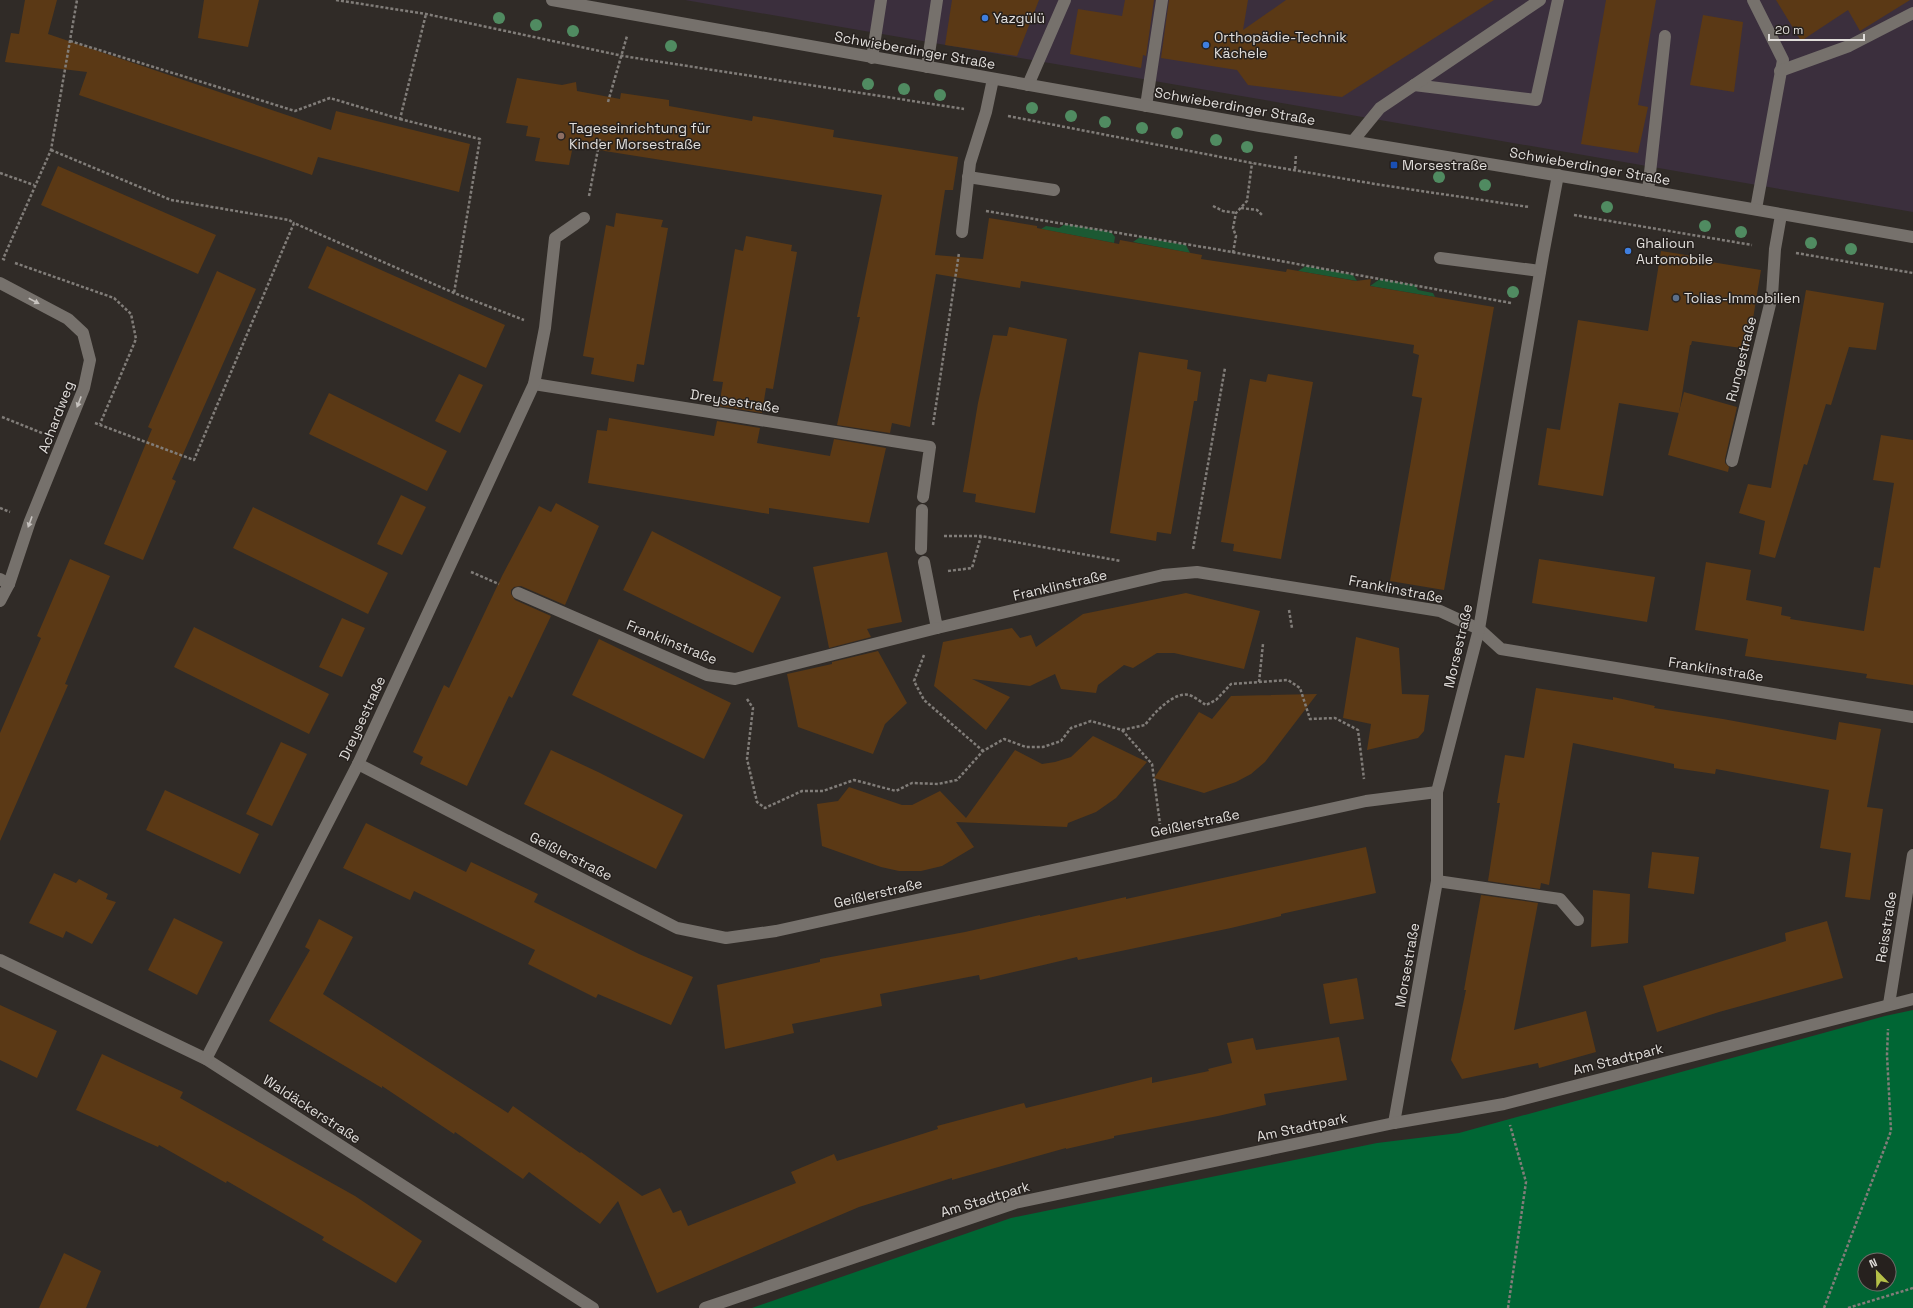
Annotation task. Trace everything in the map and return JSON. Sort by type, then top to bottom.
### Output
[{"type":"street","name":"Schwieberdinger Straße","points":[[552,0],[565,1],[872,58],[1146,106],[1648,190],[1756,209],[1781,215],[1913,236]]},
{"type":"street","points":[[872,58],[881,0]]},
{"type":"street","points":[[927,67],[937,0]]},
{"type":"street","points":[[1028,85],[1065,0]]},
{"type":"street","points":[[1146,106],[1162,0]]},
{"type":"street","points":[[1353,141],[1380,108],[1540,0]]},
{"type":"street","points":[[1414,85],[1536,100],[1558,0]]},
{"type":"street","points":[[1753,0],[1783,60],[1756,209]]},
{"type":"street","points":[[1780,71],[1849,46],[1913,13]]},
{"type":"street","points":[[1648,190],[1665,36]]},
{"type":"street","points":[[962,232],[970,162],[986,112],[994,79]]},
{"type":"street","name":"Morsestraße","points":[[1394,1122],[1437,881],[1437,792],[1479,628],[1540,271],[1558,176]]},
{"type":"street","points":[[968,177],[1054,190]]},
{"type":"street","name":"Rungestraße","points":[[1732,461],[1772,296],[1775,249],[1781,215]]},
{"type":"street","name":"Dreysestraße","points":[[206,1059],[358,764],[534,384],[545,328],[555,238],[584,218]]},
{"type":"street","points":[[1440,258],[1540,271]]},
{"type":"street","name":"Achardweg","points":[[0,283],[68,319],[83,333],[90,360],[84,388],[4,582],[0,601]]},
{"type":"street","name":"Dreysestraße","points":[[534,384],[930,447]]},
{"type":"street","points":[[923,497],[930,447]]},
{"type":"street","points":[[921,549],[922,510]]},
{"type":"street","points":[[924,562],[935,629]]},
{"type":"street","name":"Franklinstraße","points":[[518,593],[707,675],[735,679],[935,629],[1131,584],[1163,575],[1205,573],[1440,611],[1479,628],[1501,649],[1913,717]]},
{"type":"street","name":"Geißlerstraße","points":[[358,764],[677,928],[726,938],[776,931],[1165,844],[1366,801],[1437,792]]},
{"type":"street","name":"Reisstraße","points":[[1889,1004],[1913,855]]},
{"type":"street","points":[[1437,881],[1560,899],[1578,920]]},
{"type":"street","name":"Waldäckerstraße","points":[[0,960],[206,1059],[593,1308]]},
{"type":"street","name":"Am Stadtpark","points":[[705,1308],[1015,1203],[1394,1122],[1504,1104],[1913,999]]},
{"type":"path","points":[[77,0],[51,150],[34,185],[3,259],[114,298],[131,314],[136,339],[100,424]]},
{"type":"path","points":[[336,0],[426,14],[623,56],[986,112],[1252,163],[1381,185],[1552,211],[1913,273]]},
{"type":"path","points":[[400,119],[426,14]]},
{"type":"path","points":[[608,102],[623,56],[633,14]]},
{"type":"path","points":[[70,41],[295,111],[330,98],[400,119],[480,139],[454,293]]},
{"type":"path","points":[[584,218],[600,139]]},
{"type":"path","points":[[51,150],[171,200],[289,220],[454,293],[545,328]]},
{"type":"path","points":[[1232,253],[1236,236],[1233,228],[1236,213],[1247,201],[1252,163]]},
{"type":"path","points":[[0,173],[34,185]]},
{"type":"path","points":[[1213,206],[1223,211],[1236,213]]},
{"type":"path","points":[[1241,208],[1257,210],[1262,215]]},
{"type":"path","points":[[1012,215],[1534,307]]},
{"type":"path","points":[[72,420],[100,424],[194,460],[294,223]]},
{"type":"path","points":[[930,447],[962,232]]},
{"type":"path","points":[[1188,573],[1225,368]]},
{"type":"path","points":[[2,417],[63,442]]},
{"type":"path","points":[[921,536],[981,536],[1124,561],[1131,584]]},
{"type":"path","points":[[926,574],[972,568],[981,536]]},
{"type":"path","points":[[451,564],[500,584]]},
{"type":"path","points":[[935,629],[914,681],[924,700],[983,751]]},
{"type":"path","points":[[1259,682],[1263,644]]},
{"type":"path","points":[[735,679],[753,708],[747,759],[757,802],[765,808],[802,791],[823,792],[854,780],[896,791],[912,783],[938,784],[957,780],[983,751],[1004,739],[1026,747],[1043,747],[1061,741],[1071,728],[1091,721],[1122,730],[1145,724],[1155,711],[1177,696],[1188,695],[1206,705],[1216,700],[1231,684],[1288,680],[1300,688],[1310,719],[1335,718],[1358,730],[1366,801]]},
{"type":"path","points":[[1122,730],[1152,764],[1159,821],[1165,844]]},
{"type":"path","points":[[1824,1308],[1891,1131],[1888,1055]]},
{"type":"path","points":[[1504,1104],[1526,1182],[1508,1308]]},
{"type":"path","points":[[1848,1308],[1913,1288]]},
{"type":"shaded area","points":[[685,0],[1913,0],[1913,212]]},
{"type":"green space","points":[[1065,224],[1111,232],[1115,237],[1114,243],[1041,229],[1046,226],[1059,228]]},
{"type":"green space","points":[[1140,237],[1186,245],[1190,253],[1133,242]]},
{"type":"green space","points":[[1306,266],[1353,275],[1357,281],[1298,271]]},
{"type":"green space","points":[[1380,279],[1415,285],[1418,290],[1433,293],[1435,297],[1370,286]]},
{"type":"green space","points":[[1913,1010],[1913,1308],[752,1308],[1011,1218],[1377,1143],[1459,1133],[1885,1016]]},
{"type":"building","points":[[25,0],[57,0],[48,34],[331,130],[336,111],[470,144],[459,192],[318,157],[312,175],[79,95],[87,72],[5,62],[11,33],[19,34]]},
{"type":"building","points":[[204,0],[259,0],[248,47],[198,38]]},
{"type":"building","points":[[952,0],[1039,0],[1017,56],[945,45]]},
{"type":"building","points":[[1125,0],[1154,0],[1146,56],[1143,55],[1141,68],[1070,54],[1078,9],[1122,16]]},
{"type":"building","points":[[1169,0],[1248,0],[1243,30],[1286,0],[1494,0],[1342,97],[1248,85],[1237,70],[1161,58]]},
{"type":"building","points":[[1606,0],[1656,0],[1638,105],[1648,107],[1638,153],[1581,144]]},
{"type":"building","points":[[1776,0],[1910,0],[1860,31],[1848,10],[1801,41]]},
{"type":"building","points":[[1703,15],[1743,22],[1734,92],[1690,85]]},
{"type":"building","points":[[517,78],[562,85],[576,82],[577,91],[620,99],[621,93],[669,100],[669,106],[752,121],[753,116],[834,130],[833,137],[958,157],[953,190],[945,190],[935,255],[983,259],[989,218],[1037,226],[1037,228],[1119,244],[1120,240],[1202,255],[1201,259],[1286,272],[1287,269],[1356,281],[1371,279],[1370,286],[1494,307],[1444,590],[1390,581],[1422,398],[1412,396],[1419,355],[1413,353],[1414,345],[1021,281],[1020,288],[936,274],[910,427],[892,423],[890,433],[837,425],[860,317],[857,317],[882,195],[573,146],[569,165],[535,161],[540,138],[526,136],[528,126],[506,123]]},
{"type":"building","points":[[58,166],[216,235],[198,274],[41,205]]},
{"type":"building","points":[[616,213],[663,220],[661,227],[668,228],[644,365],[637,364],[634,382],[591,374],[594,358],[583,356],[606,225],[614,227]]},
{"type":"building","points":[[746,236],[792,245],[791,251],[797,252],[773,389],[766,388],[762,413],[719,406],[723,382],[713,381],[735,249],[743,251]]},
{"type":"building","points":[[327,246],[505,325],[486,368],[308,288]]},
{"type":"building","points":[[1661,251],[1705,258],[1705,261],[1761,270],[1748,349],[1692,341],[1690,345],[1679,413],[1619,403],[1603,496],[1538,485],[1547,428],[1560,430],[1578,320],[1648,331]]},
{"type":"building","points":[[217,271],[256,289],[172,479],[176,481],[143,560],[104,544],[152,429],[148,427]]},
{"type":"building","points":[[1806,290],[1884,303],[1876,350],[1849,347],[1831,405],[1826,404],[1807,465],[1804,464],[1775,558],[1759,554],[1765,521],[1739,513],[1748,484],[1771,488]]},
{"type":"building","points":[[1009,327],[1067,339],[1035,513],[975,502],[976,494],[963,492],[978,403],[993,335],[1007,336]]},
{"type":"building","points":[[1139,352],[1188,360],[1187,369],[1201,372],[1197,401],[1194,401],[1171,534],[1157,532],[1156,541],[1110,533]]},
{"type":"building","points":[[459,374],[483,385],[460,433],[435,421]]},
{"type":"building","points":[[1268,374],[1313,382],[1281,559],[1233,551],[1234,544],[1221,542],[1250,379],[1266,382]]},
{"type":"building","points":[[1684,392],[1737,407],[1725,459],[1725,463],[1729,467],[1728,472],[1668,455]]},
{"type":"building","points":[[329,393],[447,451],[427,491],[309,434]]},
{"type":"building","points":[[609,418],[714,436],[717,421],[760,428],[757,443],[830,456],[834,439],[886,448],[869,523],[769,508],[769,514],[588,483],[597,430],[607,431]]},
{"type":"building","points":[[1881,435],[1913,440],[1913,685],[1866,678],[1867,674],[1745,656],[1748,639],[1695,630],[1706,562],[1751,570],[1746,600],[1782,607],[1781,615],[1791,617],[1790,619],[1864,631],[1874,567],[1880,568],[1894,483],[1873,480]]},
{"type":"building","points":[[401,495],[426,507],[402,555],[377,544]]},
{"type":"building","points":[[556,503],[599,526],[565,605],[521,586],[514,587],[511,590],[511,594],[515,600],[551,616],[512,698],[509,696],[467,786],[420,764],[423,757],[413,752],[444,685],[449,688],[502,576],[539,506],[551,512]]},
{"type":"building","points":[[253,507],[388,573],[368,614],[233,548]]},
{"type":"building","points":[[652,531],[781,597],[753,653],[623,590]]},
{"type":"building","points":[[887,552],[902,622],[867,629],[871,637],[829,648],[813,567]]},
{"type":"building","points":[[70,559],[110,576],[65,684],[68,685],[0,841],[0,733],[41,638],[37,636]]},
{"type":"building","points":[[1539,559],[1655,577],[1647,622],[1532,603]]},
{"type":"building","points":[[1186,593],[1260,611],[1244,669],[1174,653],[1157,653],[1133,668],[1124,665],[1098,685],[1096,693],[1061,689],[1055,674],[1030,686],[972,679],[1010,697],[986,730],[934,686],[943,642],[1012,628],[1020,638],[1031,635],[1036,647],[1083,614]]},
{"type":"building","points":[[342,618],[365,628],[342,677],[319,667]]},
{"type":"building","points":[[194,627],[329,694],[309,734],[174,667]]},
{"type":"building","points":[[1356,637],[1399,648],[1402,694],[1429,695],[1424,731],[1418,738],[1367,750],[1371,724],[1343,718]]},
{"type":"building","points":[[599,639],[731,703],[704,759],[572,695]]},
{"type":"building","points":[[878,651],[907,703],[885,724],[873,754],[798,727],[787,674],[832,664],[832,662]]},
{"type":"building","points":[[1536,688],[1613,700],[1613,697],[1655,706],[1654,708],[1836,740],[1839,722],[1881,729],[1867,807],[1883,809],[1870,900],[1845,897],[1851,853],[1820,848],[1829,790],[1716,769],[1715,774],[1674,768],[1674,764],[1573,743],[1549,885],[1541,883],[1540,889],[1488,881],[1500,803],[1497,803],[1505,755],[1524,758]]},
{"type":"building","points":[[1317,694],[1265,762],[1251,774],[1236,782],[1204,793],[1154,778],[1199,712],[1212,719],[1231,696]]},
{"type":"building","points":[[1093,736],[1147,762],[1116,798],[1096,812],[1068,823],[1067,827],[956,822],[974,847],[942,866],[921,871],[899,871],[881,867],[822,846],[817,804],[838,801],[849,787],[902,805],[912,805],[940,791],[966,818],[1015,750],[1042,764],[1055,762],[1071,757]]},
{"type":"building","points":[[281,742],[307,754],[272,826],[246,814]]},
{"type":"building","points":[[551,750],[683,815],[656,869],[524,804]]},
{"type":"building","points":[[165,790],[259,834],[240,874],[146,830]]},
{"type":"building","points":[[366,823],[466,872],[471,862],[538,894],[534,902],[639,954],[693,977],[671,1025],[598,994],[596,998],[528,964],[535,950],[414,891],[410,900],[343,868]]},
{"type":"building","points":[[1366,847],[1376,893],[1281,914],[1281,916],[1231,928],[1078,960],[1077,957],[980,980],[979,975],[880,994],[882,1006],[792,1024],[794,1033],[725,1049],[717,985],[820,962],[820,959],[965,932],[1126,897],[1126,899]]},
{"type":"building","points":[[1652,852],[1699,857],[1694,894],[1648,888]]},
{"type":"building","points":[[54,873],[76,883],[79,879],[108,894],[106,899],[116,902],[92,944],[66,931],[63,938],[29,923]]},
{"type":"building","points":[[1593,890],[1630,894],[1628,943],[1591,947]]},
{"type":"building","points":[[1481,895],[1538,903],[1514,1030],[1586,1011],[1596,1052],[1539,1068],[1538,1063],[1462,1079],[1451,1060],[1466,990],[1464,990]]},
{"type":"building","points":[[174,918],[223,942],[197,995],[148,970]]},
{"type":"building","points":[[319,919],[353,937],[323,994],[508,1113],[513,1106],[642,1196],[660,1188],[673,1213],[681,1210],[688,1226],[796,1183],[791,1172],[834,1154],[837,1161],[938,1129],[937,1126],[1024,1103],[1026,1108],[1152,1077],[1152,1083],[1209,1071],[1208,1069],[1232,1063],[1227,1043],[1253,1038],[1256,1050],[1339,1037],[1347,1080],[1264,1094],[1266,1105],[1114,1136],[1114,1138],[1066,1148],[952,1180],[952,1178],[859,1207],[657,1293],[618,1201],[600,1224],[529,1172],[523,1179],[455,1132],[454,1134],[382,1086],[382,1088],[269,1021],[310,950],[305,947]]},
{"type":"building","points":[[1827,921],[1843,978],[1719,1012],[1657,1032],[1643,986],[1786,941],[1785,933]]},
{"type":"building","points":[[1357,978],[1364,1019],[1330,1024],[1323,984]]},
{"type":"building","points":[[0,1005],[57,1031],[37,1078],[0,1060]]},
{"type":"building","points":[[102,1054],[183,1092],[180,1098],[355,1196],[422,1241],[396,1283],[322,1240],[324,1237],[227,1181],[226,1183],[159,1145],[158,1147],[76,1110]]},
{"type":"building","points":[[64,1253],[101,1271],[86,1308],[39,1308]]},
{"type":"place","name":"Yazgülü","points":[[985,18]]},
{"type":"place","name":"Orthopädie-Technik Kächele","points":[[1206,45]]},
{"type":"place","name":"Tageseinrichtung für Kinder Morsestraße","points":[[561,136]]},
{"type":"place","name":"Morsestraße","points":[[1394,165]]},
{"type":"place","name":"Ghalioun Automobile","points":[[1628,251]]},
{"type":"place","name":"Tolias-Immobilien","points":[[1676,298]]}]
